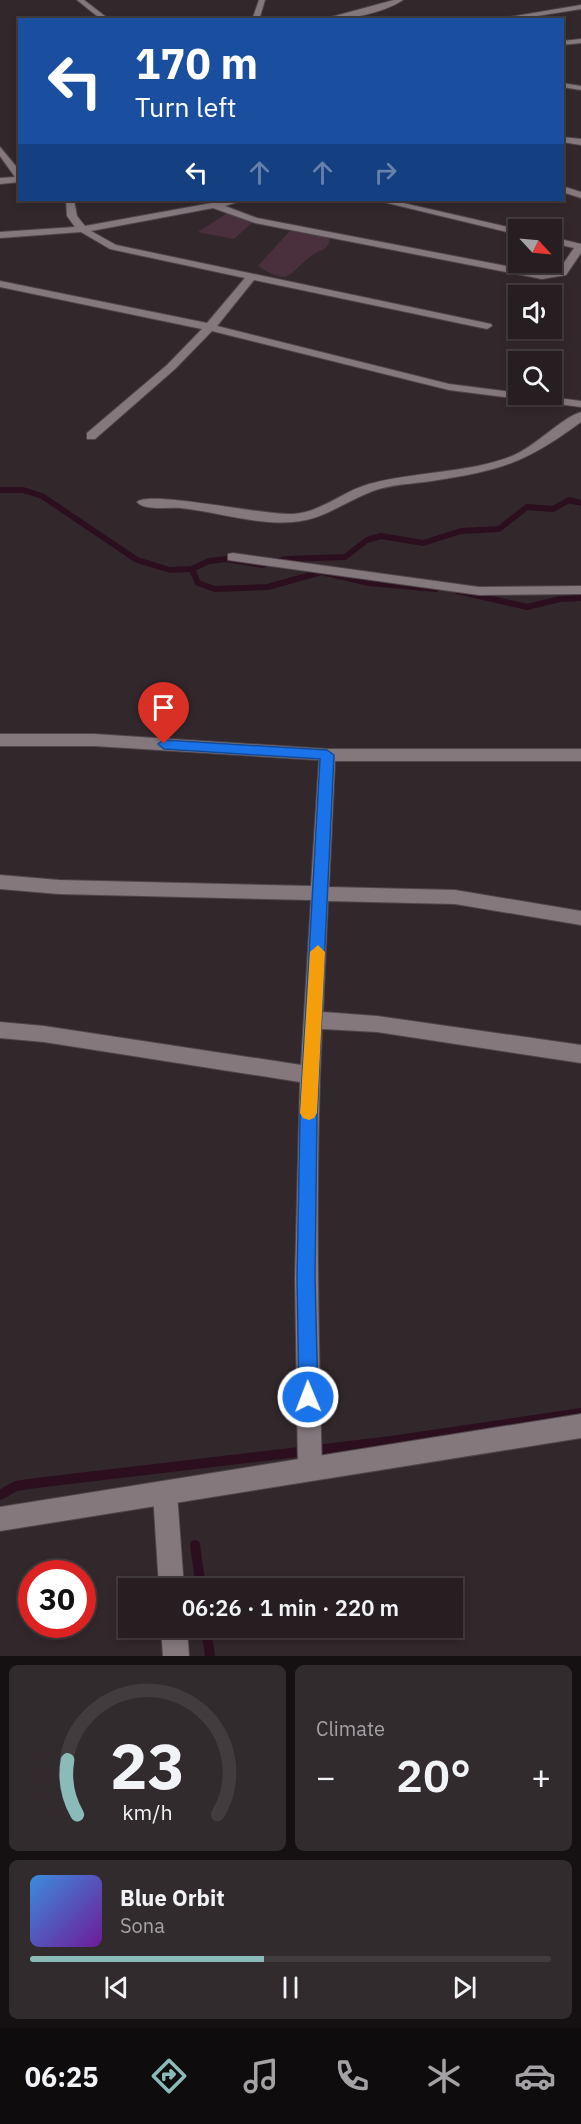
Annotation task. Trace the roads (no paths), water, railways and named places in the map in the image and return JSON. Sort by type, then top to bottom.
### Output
[{"type":"street","points":[[80,0],[104,18]]},
{"type":"street","points":[[256,18],[262,0]]},
{"type":"street","points":[[332,18],[378,8],[400,0]]},
{"type":"street","points":[[508,18],[581,7]]},
{"type":"street","points":[[564,43],[581,41]]},
{"type":"street","points":[[564,85],[581,88]]},
{"type":"street","points":[[564,139],[581,142]]},
{"type":"street","points":[[0,150],[18,175]]},
{"type":"street","points":[[0,181],[18,178]]},
{"type":"street","points":[[564,190],[581,195]]},
{"type":"street","points":[[70,201],[68,208],[72,218],[98,241],[132,252],[487,326]]},
{"type":"street","points":[[0,235],[85,229],[235,201]]},
{"type":"street","points":[[384,201],[508,229]]},
{"type":"street","points":[[214,205],[255,220],[542,276],[562,273],[580,247],[562,242]]},
{"type":"street","points":[[91,436],[171,367],[210,327],[251,277]]},
{"type":"street","points":[[0,284],[210,327],[449,387],[581,404]]},
{"type":"street","points":[[143,502],[182,504],[266,518],[295,518],[320,512],[371,486],[479,470],[518,458],[542,445],[581,416]]},
{"type":"street","points":[[233,557],[479,591],[581,590]]},
{"type":"street","points":[[0,740],[94,740],[327,755],[581,755]]},
{"type":"street","points":[[310,1469],[306,1278],[311,1075],[327,755]]},
{"type":"street","points":[[0,882],[59,888],[320,892],[455,897],[581,918]]},
{"type":"street","points":[[315,1020],[377,1024],[581,1054]]},
{"type":"street","points":[[0,1030],[44,1034],[311,1075]]},
{"type":"street","points":[[0,1519],[581,1426]]},
{"type":"street","points":[[165,1492],[171,1578]]},
{"type":"street","points":[[175,1638],[176,1656]]},
{"type":"waterway","points":[[0,490],[23,490],[42,496],[137,560],[170,570],[192,569]]},
{"type":"waterway","points":[[192,569],[209,561],[226,559],[262,565],[286,559],[345,557],[367,540],[381,536],[423,543],[461,531],[499,529],[527,507],[553,509],[569,500],[581,503]]},
{"type":"waterway","points":[[192,569],[198,583],[215,589],[268,587],[321,572],[369,583],[436,589]]},
{"type":"waterway","points":[[457,591],[527,607],[560,599],[581,598]]},
{"type":"waterway","points":[[0,1495],[16,1486],[36,1483],[391,1441],[581,1413]]},
{"type":"waterway","points":[[195,1545],[200,1578]]},
{"type":"waterway","points":[[207,1638],[210,1656]]}]
